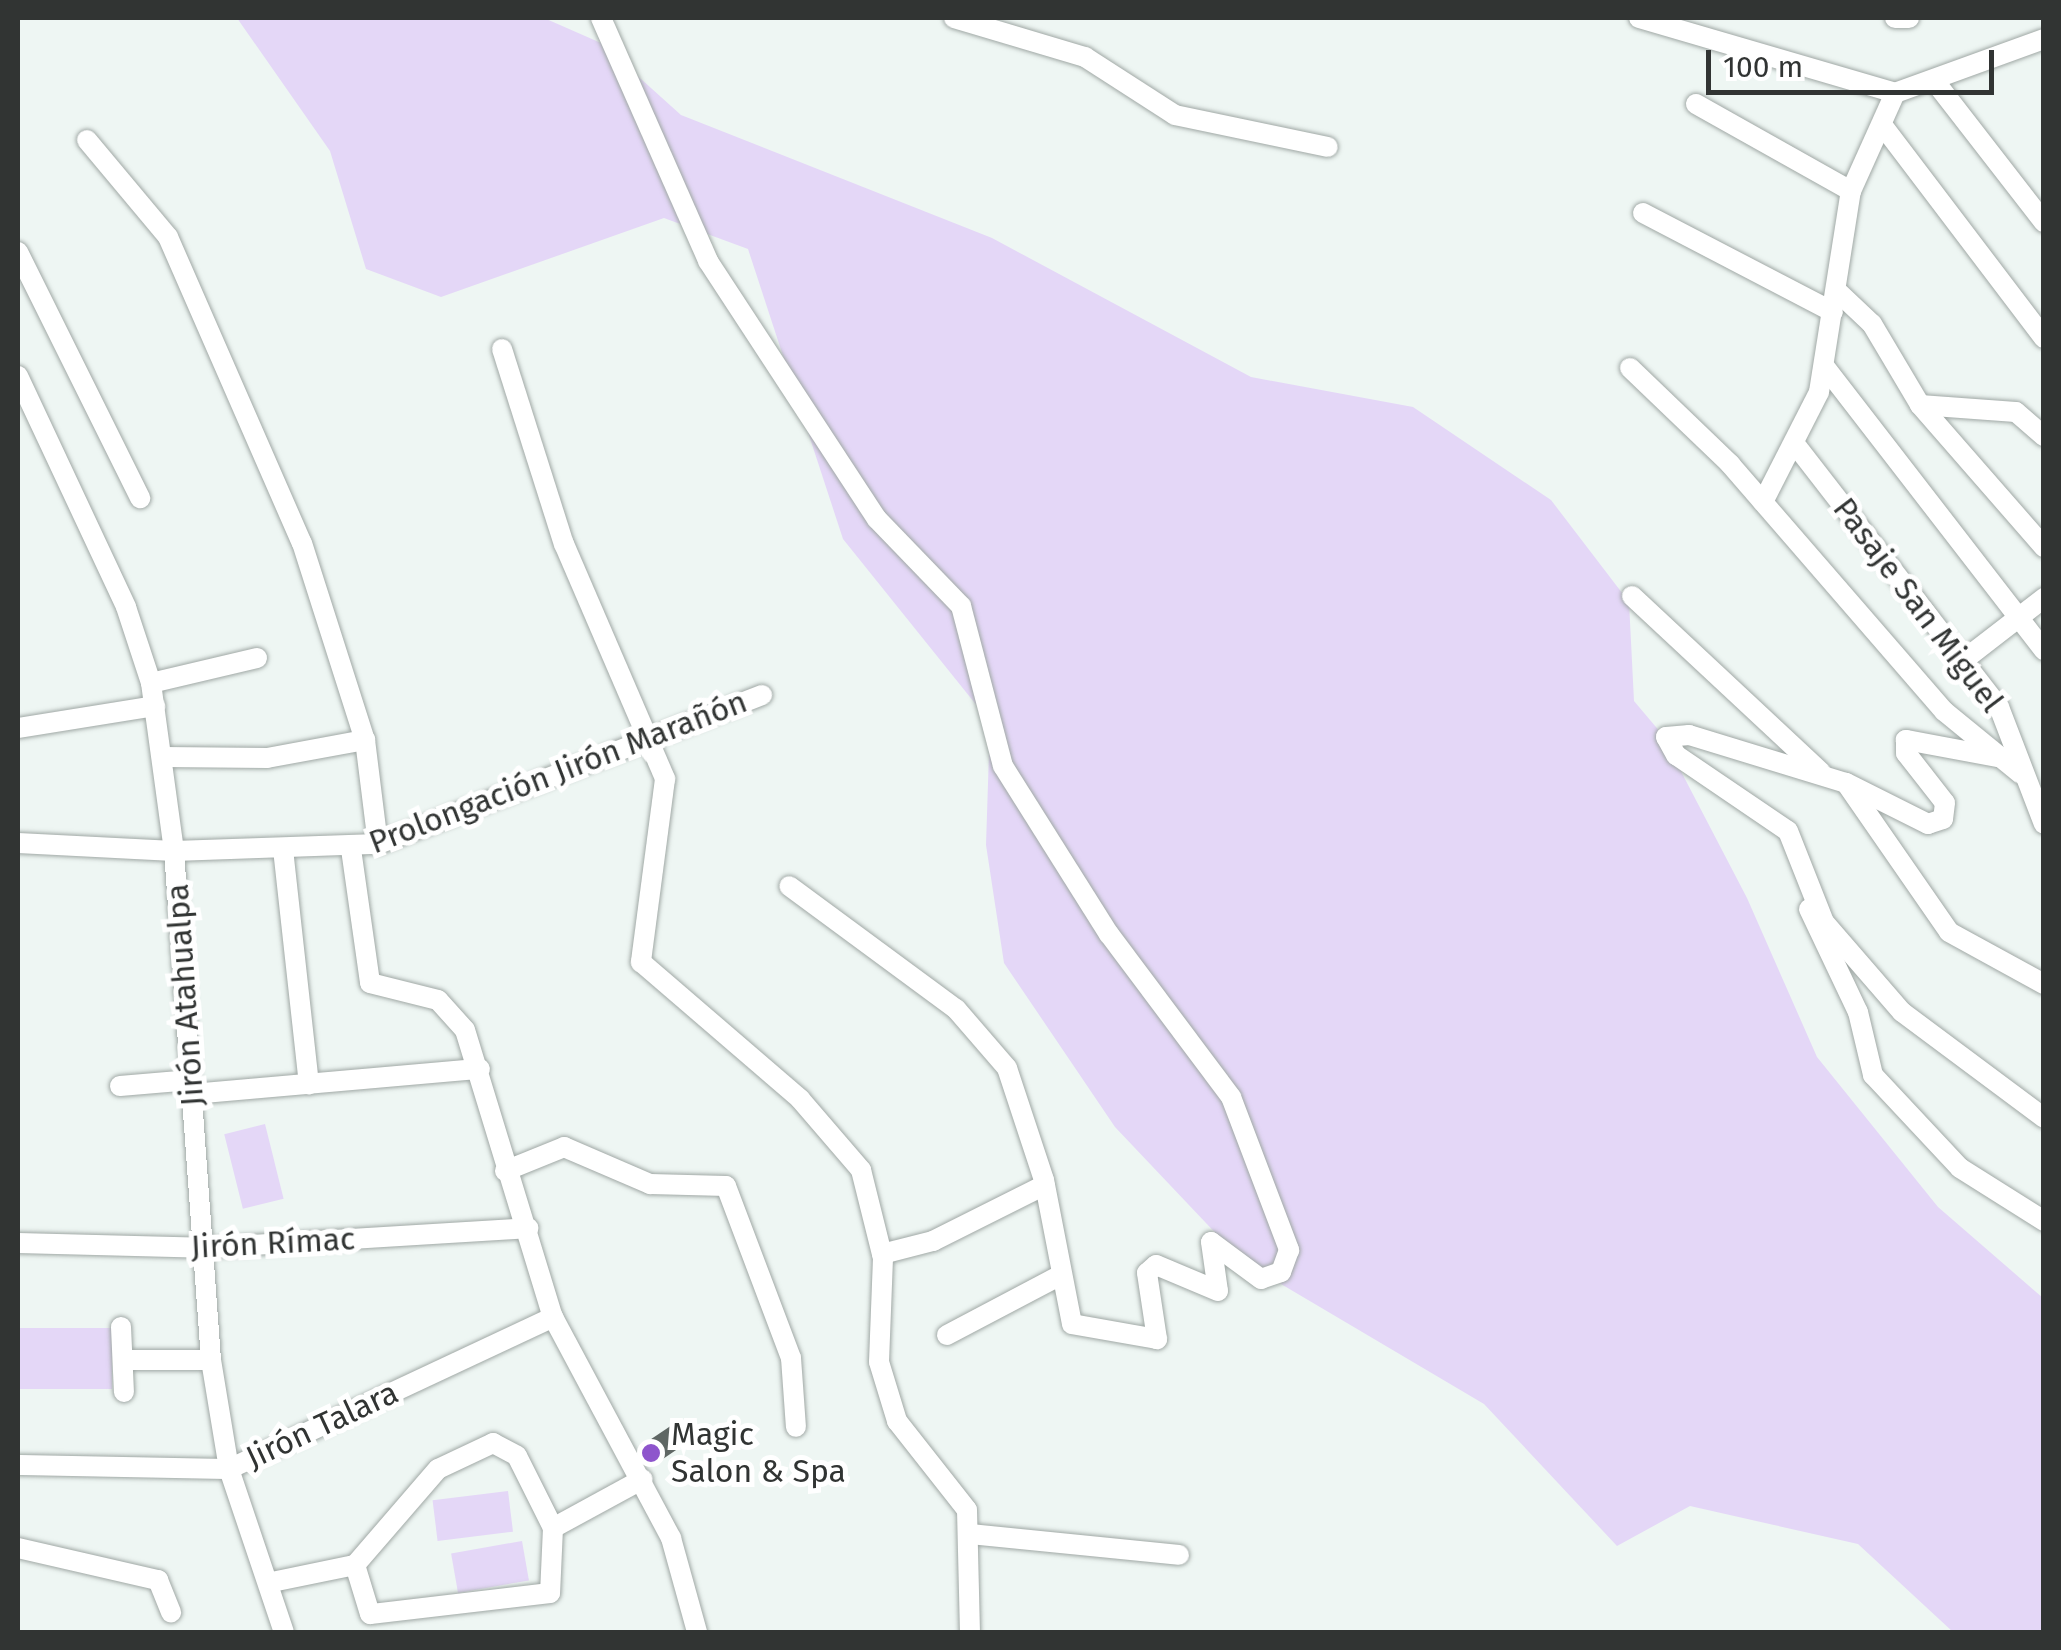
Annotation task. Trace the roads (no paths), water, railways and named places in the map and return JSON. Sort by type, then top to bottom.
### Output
[{"type":"street","points":[[601,18],[708,261],[877,519],[961,606],[1003,766],[1109,934],[1231,1097],[1289,1250],[1281,1272],[1261,1279],[1211,1242],[1220,1288],[1212,1292],[1150,1268],[1157,1340],[1072,1324],[1045,1184],[1024,1105],[986,1036],[790,886]]},
{"type":"street","points":[[954,18],[1085,57],[1175,116],[1328,147]]},
{"type":"street","points":[[1638,18],[1895,93],[1936,83],[2044,39]]},
{"type":"street","points":[[1896,18],[1910,18]]},
{"type":"street","points":[[1936,83],[2044,222]]},
{"type":"street","points":[[1763,502],[1798,448],[1825,367],[1851,191],[1895,93]]},
{"type":"street","points":[[1696,104],[1851,191]]},
{"type":"street","points":[[1883,126],[2044,338]]},
{"type":"street","points":[[88,140],[168,237],[194,288],[302,543],[364,740],[378,844]]},
{"type":"street","points":[[1643,213],[1835,302],[1872,324],[1920,405],[2044,547]]},
{"type":"street","points":[[18,252],[140,498]]},
{"type":"street","points":[[502,349],[564,544],[651,743],[668,801],[641,962],[849,1146],[882,1254],[880,1362],[897,1421],[953,1483],[970,1534],[970,1632]]},
{"type":"street","points":[[1825,367],[2014,621],[2044,650]]},
{"type":"street","points":[[1630,368],[1763,502],[1944,711],[2021,774]]},
{"type":"street","name":"Jirón Atahualpa","points":[[18,376],[126,608],[156,706],[174,851],[211,1360],[229,1469],[272,1582],[284,1632]]},
{"type":"street","points":[[1920,405],[2016,412],[2044,436]]},
{"type":"street","name":"Pasaje San Miguel","points":[[1798,448],[1965,660],[2011,732],[2021,774],[2044,824]]},
{"type":"street","points":[[1632,596],[1836,780],[1949,932],[2044,984]]},
{"type":"street","points":[[1965,660],[2044,598]]},
{"type":"street","points":[[151,683],[257,658]]},
{"type":"street","name":"Prolongación Jirón Marañón","points":[[18,843],[174,851],[352,849],[378,844],[651,743],[762,695]]},
{"type":"street","points":[[18,728],[156,706]]},
{"type":"street","points":[[1997,757],[1906,740],[1945,803],[1937,824],[1836,780],[1689,735],[1666,737],[1676,755],[1769,811],[1816,888],[1824,922],[1902,1012],[2044,1118]]},
{"type":"street","points":[[164,757],[267,758],[364,740]]},
{"type":"street","points":[[283,849],[309,1085]]},
{"type":"street","points":[[352,849],[370,983],[438,1000],[465,1030],[480,1069],[505,1171],[528,1228],[552,1317],[642,1479],[688,1580],[697,1632]]},
{"type":"street","points":[[1816,888],[1810,921],[1858,1012],[1873,1075],[1960,1168],[2044,1222]]},
{"type":"street","points":[[120,1086],[309,1085],[480,1069]]},
{"type":"street","points":[[505,1171],[564,1148],[650,1184],[726,1186],[791,1358],[796,1427]]},
{"type":"street","points":[[882,1254],[933,1241],[1045,1184]]},
{"type":"street","name":"Jirón Rímac","points":[[18,1243],[203,1248],[528,1228]]},
{"type":"street","points":[[948,1335],[1060,1275]]},
{"type":"street","name":"Jirón Talara","points":[[18,1465],[229,1469],[552,1317]]},
{"type":"street","points":[[121,1326],[124,1392]]},
{"type":"street","points":[[123,1360],[211,1360]]},
{"type":"street","points":[[272,1582],[356,1565],[438,1469],[493,1443],[518,1456],[553,1528],[553,1579],[540,1595],[370,1614],[356,1565]]},
{"type":"street","points":[[553,1528],[642,1479]]},
{"type":"street","points":[[970,1534],[1179,1555]]},
{"type":"street","points":[[18,1548],[158,1580],[171,1613]]},
{"type":"place","name":"Magic Salon & Spa","points":[[651,1453]]}]
